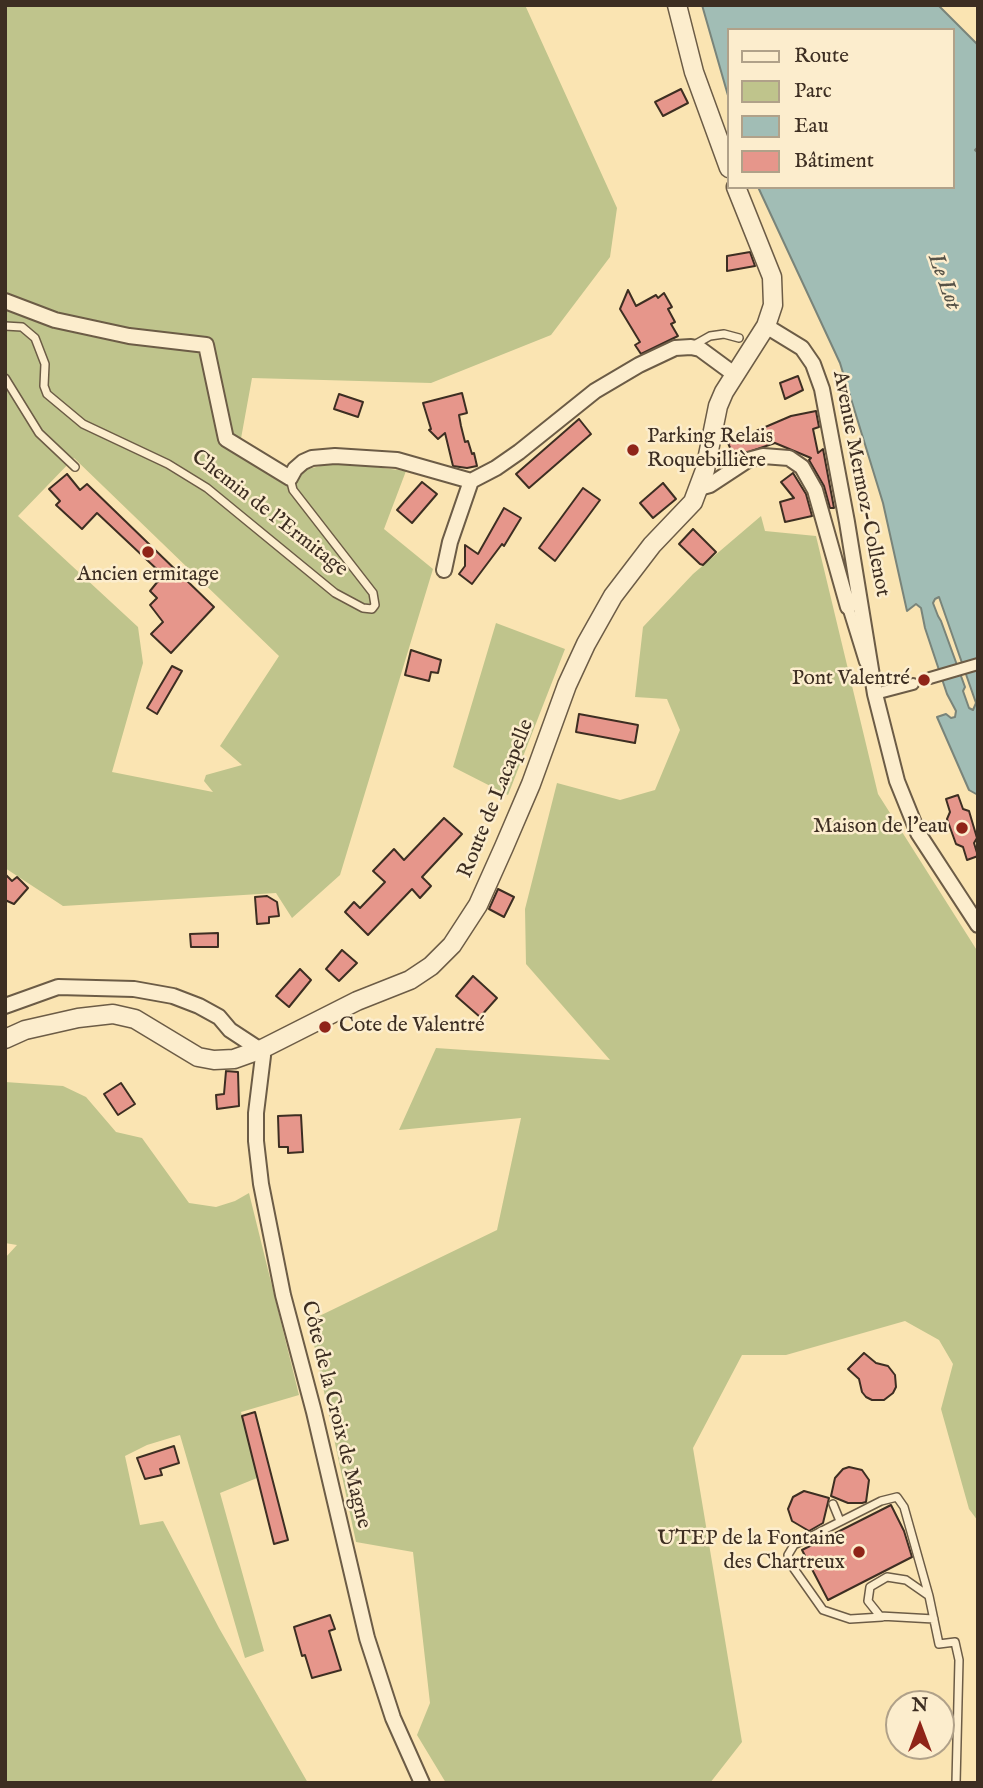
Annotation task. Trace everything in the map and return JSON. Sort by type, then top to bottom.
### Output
[{"type":"street","points":[[677,5],[694,72],[727,163]]},
{"type":"street","points":[[737,189],[772,277],[773,305],[766,326]]},
{"type":"street","name":"Chemin de l'Ermitage","points":[[5,301],[55,320],[93,326],[129,336],[206,345],[226,439],[290,478],[303,462],[312,458],[335,456],[397,460],[471,481]]},
{"type":"street","name":"Route de Lacapelle","points":[[234,1059],[410,980],[431,966],[452,945],[478,905],[499,859],[531,784],[567,685],[586,645],[615,593],[652,545],[693,502],[705,470],[719,406],[734,374],[766,326]]},
{"type":"street","name":"Avenue Mermoz-Collenot","points":[[766,326],[802,348],[813,364],[822,389],[875,694],[897,781],[918,833],[978,925]]},
{"type":"street","points":[[444,570],[450,542],[471,481],[519,452],[595,391],[675,348],[700,349],[734,374]]},
{"type":"street","name":"Route de Lacapelle","points":[[699,488],[710,485],[748,460],[763,456],[789,458],[802,467],[815,491],[875,694]]},
{"type":"street","points":[[930,678],[978,664]]},
{"type":"street","points":[[875,694],[913,684]]},
{"type":"street","points":[[5,1006],[58,988],[134,989],[173,996],[199,1006],[219,1017],[230,1030],[260,1049]]},
{"type":"street","points":[[5,1039],[25,1030],[78,1018],[113,1014],[135,1019],[198,1057],[214,1060],[234,1059],[230,1030]]},
{"type":"street","name":"Côte de la Croix de Magne","points":[[260,1049],[263,1056],[256,1114],[256,1141],[261,1184],[283,1295],[368,1639],[393,1718],[422,1783]]},
{"type":"lane","name":"Chemin de l'Ermitage","points":[[5,326],[22,327],[35,338],[45,364],[44,387],[47,394],[83,424],[167,464],[207,488],[335,593],[363,608],[372,609],[375,606],[373,593],[293,491],[290,478]]},
{"type":"lane","points":[[691,347],[710,336],[724,334],[739,338]]},
{"type":"lane","points":[[5,378],[39,433],[75,467]]},
{"type":"lane","points":[[934,1619],[850,1619],[824,1610],[792,1566],[788,1555],[793,1545],[881,1501],[897,1497],[904,1507],[929,1596],[934,1619],[939,1644],[955,1642],[959,1660],[956,1783]]},
{"type":"lane","points":[[833,1504],[840,1521]]},
{"type":"lane","points":[[885,1617],[880,1616],[868,1601],[870,1587],[887,1577],[906,1580],[929,1596]]},
{"type":"green space","points":[[5,5],[525,5],[617,208],[610,257],[551,335],[431,383],[252,378],[238,455],[285,485],[304,470],[337,462],[406,471],[384,529],[433,569],[340,875],[292,918],[276,893],[63,906],[5,868]],"holes":[[[74,458],[279,656],[220,746],[242,765],[206,775],[204,781],[213,792],[112,772],[143,663],[138,627],[18,516]]]},
{"type":"green space","points":[[761,516],[765,531],[816,536],[878,794],[978,952],[978,1521],[969,1509],[941,1409],[953,1364],[939,1340],[905,1321],[786,1355],[742,1355],[693,1448],[742,1742],[710,1783],[446,1783],[417,1735],[430,1703],[413,1552],[356,1542],[309,1321],[497,1230],[521,1118],[399,1130],[436,1048],[610,1060],[526,964],[525,909],[557,783],[620,800],[655,790],[680,730],[667,699],[635,697],[643,627],[693,574]]},
{"type":"green space","points":[[496,623],[565,649],[508,795],[453,767]]},
{"type":"green space","points":[[5,1082],[63,1086],[86,1097],[116,1132],[142,1138],[189,1203],[216,1207],[249,1193],[299,1395],[241,1412],[257,1478],[220,1493],[264,1651],[245,1658],[180,1435],[147,1445],[125,1456],[140,1525],[163,1521],[219,1628],[308,1783],[5,1783],[5,1258],[17,1245],[5,1243]]},
{"type":"water","name":"Le Lot","points":[[702,5],[938,5],[978,45],[978,147],[975,150],[978,153],[978,795],[969,790],[937,717],[946,714],[951,718],[955,717],[956,711],[947,694],[921,608],[916,604],[907,611],[883,503],[840,363],[759,189],[955,189],[955,28],[727,28],[727,92]],"holes":[[[939,597],[976,703],[973,710],[969,708],[963,691],[965,687],[933,603]]]},
{"type":"building","points":[[681,89],[688,103],[663,116],[655,102]]},
{"type":"building","points":[[750,252],[755,266],[727,271],[727,256]]},
{"type":"building","points":[[628,290],[636,306],[664,293],[672,307],[668,309],[675,322],[671,324],[678,336],[641,354],[635,345],[640,342],[620,309]]},
{"type":"building","points":[[798,376],[803,390],[785,399],[780,383]]},
{"type":"building","points":[[462,393],[467,413],[459,415],[461,426],[465,442],[468,441],[472,454],[474,453],[477,466],[467,468],[453,466],[445,433],[438,439],[429,430],[431,429],[423,403]]},
{"type":"building","points":[[339,394],[363,402],[358,417],[334,409]]},
{"type":"building","points":[[816,411],[819,427],[813,429],[818,453],[823,449],[834,508],[830,508],[824,486],[809,460],[811,458],[775,443],[734,457],[728,443],[791,416]]},
{"type":"building","points":[[579,419],[591,434],[529,488],[516,474]]},
{"type":"building","points":[[793,473],[806,494],[812,516],[785,522],[780,502],[794,498],[781,482]]},
{"type":"building","name":"Ancien ermitage","points":[[67,474],[80,490],[87,484],[214,607],[171,653],[151,634],[163,622],[150,605],[157,598],[150,591],[163,575],[97,513],[82,529],[56,505],[60,501],[49,489]]},
{"type":"building","points":[[422,482],[437,494],[412,523],[397,510]]},
{"type":"building","points":[[663,483],[676,499],[653,518],[640,503]]},
{"type":"building","points":[[583,488],[600,500],[555,561],[539,548]]},
{"type":"building","points":[[504,508],[521,518],[504,546],[502,544],[472,584],[459,574],[465,566],[465,545],[478,554]]},
{"type":"building","points":[[693,529],[716,552],[703,565],[679,544]]},
{"type":"building","points":[[411,650],[441,660],[438,673],[431,672],[429,681],[405,675]]},
{"type":"building","points":[[172,666],[182,671],[157,714],[147,708]]},
{"type":"building","points":[[579,714],[638,725],[635,743],[576,732]]},
{"type":"building","name":"Maison de l'eau","points":[[958,795],[963,809],[969,811],[977,838],[974,843],[978,856],[967,860],[963,847],[956,844],[947,819],[950,812],[946,799]]},
{"type":"building","points":[[444,818],[462,834],[422,877],[431,886],[420,898],[412,889],[368,935],[345,912],[354,902],[360,908],[385,882],[373,871],[394,849],[404,860]]},
{"type":"building","points":[[5,874],[12,881],[17,877],[28,888],[14,904],[5,900]]},
{"type":"building","points":[[498,889],[514,897],[504,917],[489,909]]},
{"type":"building","points":[[267,896],[277,902],[279,916],[269,917],[269,923],[257,924],[255,897]]},
{"type":"building","points":[[218,933],[218,947],[191,947],[190,934]]},
{"type":"building","points":[[342,950],[357,963],[339,981],[326,969]]},
{"type":"building","points":[[300,969],[311,980],[289,1007],[276,996]]},
{"type":"building","points":[[473,976],[497,998],[480,1017],[456,996]]},
{"type":"building","points":[[226,1071],[238,1072],[239,1106],[217,1109],[216,1095],[224,1094]]},
{"type":"building","points":[[121,1083],[135,1104],[118,1115],[104,1094]]},
{"type":"building","points":[[301,1115],[303,1152],[288,1153],[288,1147],[279,1147],[278,1116]]},
{"type":"building","points":[[864,1353],[876,1363],[888,1366],[895,1375],[896,1387],[884,1400],[866,1397],[859,1379],[848,1369]]},
{"type":"building","points":[[255,1412],[288,1540],[274,1544],[242,1416]]},
{"type":"building","points":[[174,1446],[179,1463],[160,1469],[162,1475],[145,1479],[137,1458]]},
{"type":"building","points":[[849,1467],[862,1470],[869,1480],[866,1502],[848,1503],[831,1496],[835,1478],[843,1469]]},
{"type":"building","points":[[804,1491],[829,1498],[823,1523],[809,1531],[792,1521],[788,1509],[793,1497]]},
{"type":"building","name":"UTEP de la Fontaine des Chartreux","points":[[891,1505],[904,1531],[912,1557],[828,1600],[802,1550]]},
{"type":"building","points":[[330,1615],[335,1629],[329,1631],[341,1670],[312,1678],[305,1655],[302,1656],[294,1627]]},
{"type":"place","name":"Parking Relais Roquebillière","points":[[633,450]]},
{"type":"place","name":"Ancien ermitage","points":[[148,552]]},
{"type":"place","name":"Pont Valentré","points":[[924,680]]},
{"type":"place","name":"Maison de l'eau","points":[[962,828]]},
{"type":"place","name":"Cote de Valentré","points":[[325,1027]]},
{"type":"place","name":"UTEP de la Fontaine des Chartreux","points":[[859,1552]]}]
